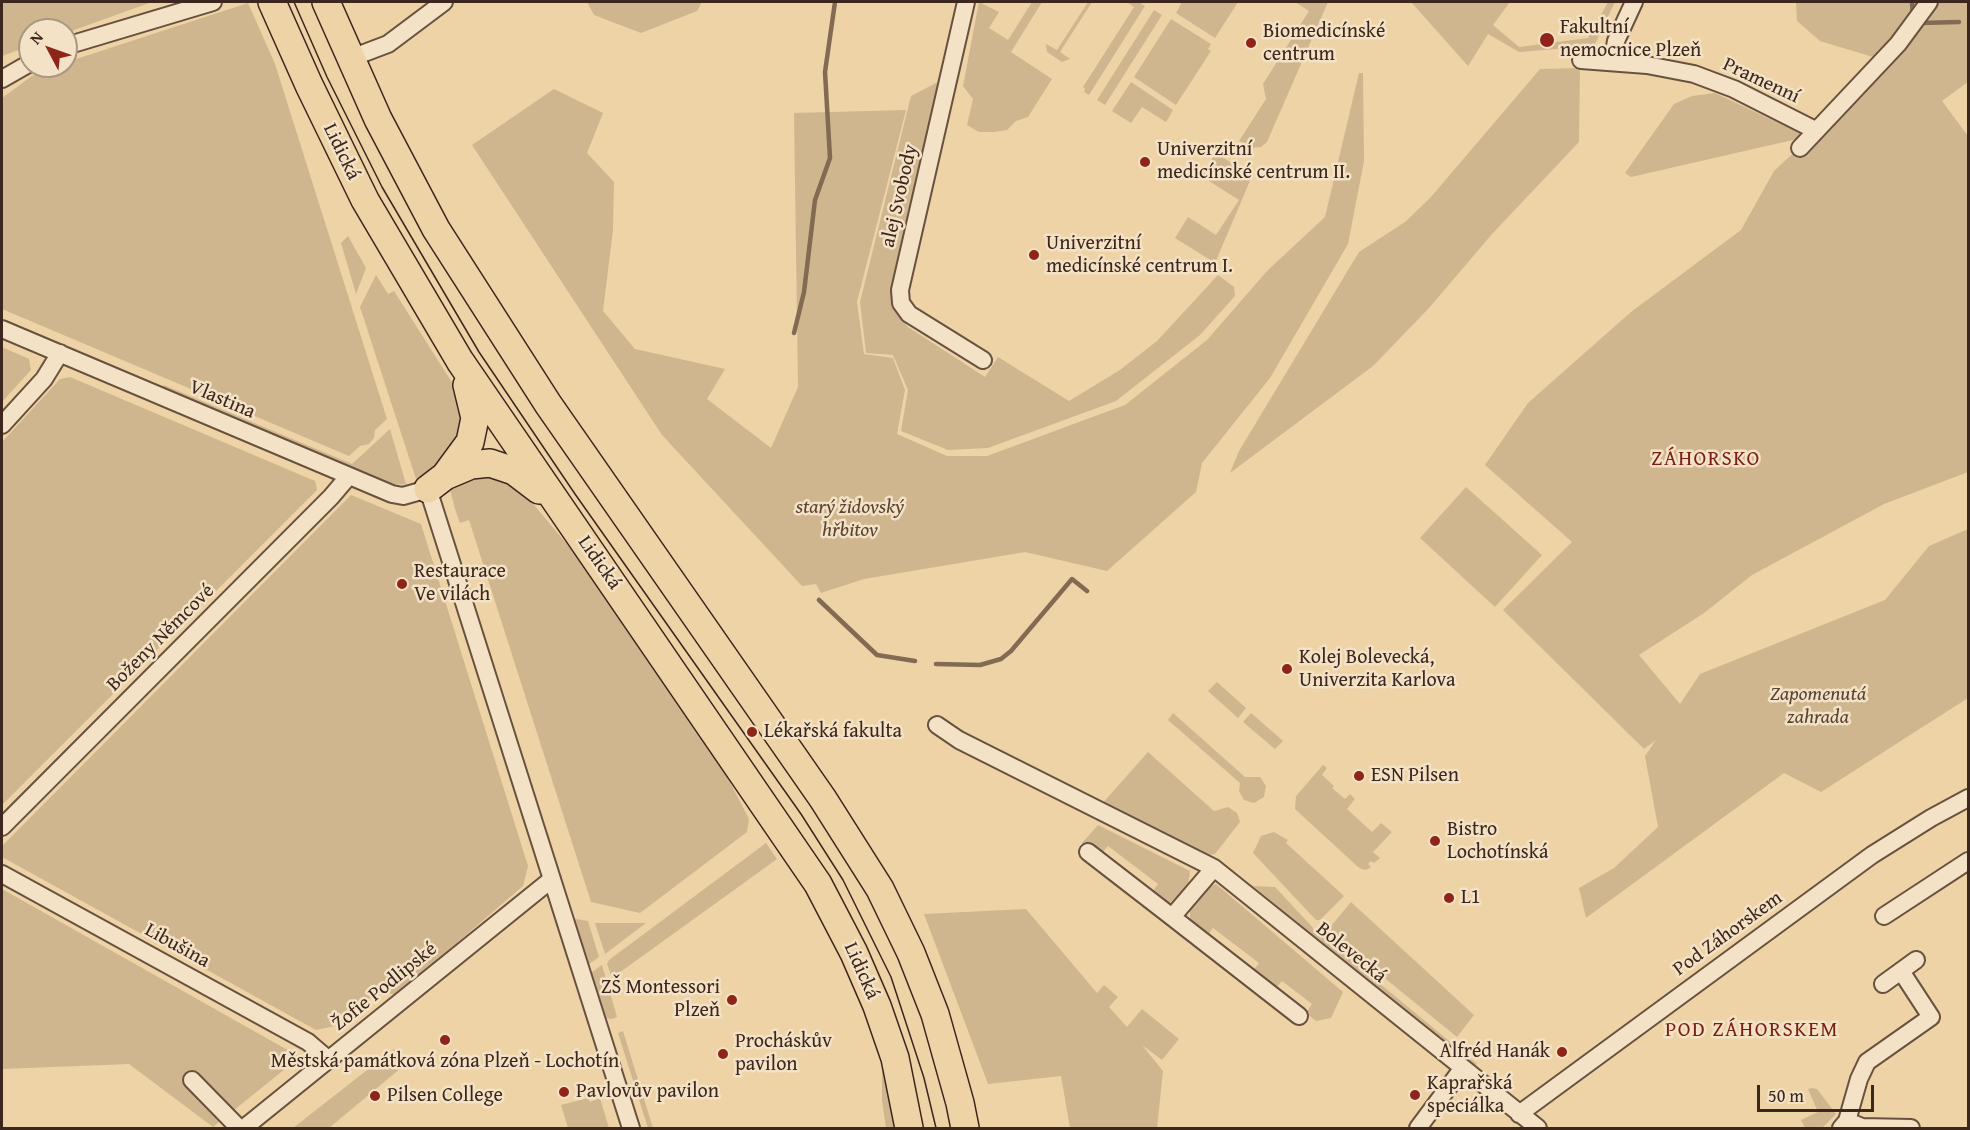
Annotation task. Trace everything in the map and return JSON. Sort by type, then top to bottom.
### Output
[{"type":"main road","name":"Lidická","points":[[272,2],[365,200],[459,361],[818,885],[854,953],[877,1006],[895,1058],[909,1128]]},
{"type":"main road","points":[[326,2],[411,183],[503,336],[595,473],[827,804],[865,864],[897,924],[927,993],[945,1045],[964,1128]]},
{"type":"main road","points":[[437,482],[470,442],[474,429],[473,404],[459,361]]},
{"type":"main road","points":[[437,482],[471,465],[490,463],[504,466],[556,503]]},
{"type":"street","points":[[78,42],[181,7],[213,2]]},
{"type":"street","points":[[351,58],[388,44],[444,2]]},
{"type":"street","name":"alej Svobody","points":[[966,2],[900,290],[901,303],[909,314],[983,360]]},
{"type":"street","points":[[1612,62],[1616,41],[1634,2]]},
{"type":"street","points":[[1800,148],[1898,44],[1929,2]]},
{"type":"street","name":"Pramenní","points":[[1581,60],[1647,65],[1694,74],[1734,89],[1815,130]]},
{"type":"street","points":[[2,79],[18,70]]},
{"type":"street","name":"Vlastina","points":[[2,329],[348,477],[403,496],[437,482]]},
{"type":"street","points":[[2,424],[44,379],[60,354]]},
{"type":"street","name":"Boženy Němcové","points":[[2,827],[322,506],[348,477]]},
{"type":"street","points":[[437,482],[552,879],[631,1128]]},
{"type":"street","name":"Bolevecká","points":[[937,725],[959,740],[1214,868],[1538,1128]]},
{"type":"street","name":"Pod Záhorskem","points":[[1519,1114],[1872,855],[1968,798]]},
{"type":"street","points":[[1088,852],[1299,1016]]},
{"type":"street","points":[[1884,916],[1968,861]]},
{"type":"street","points":[[1172,917],[1214,868]]},
{"type":"street","name":"Libušina","points":[[2,874],[308,1042],[329,1060]]},
{"type":"street","name":"Žofie Podlipské","points":[[244,1128],[552,879]]},
{"type":"street","points":[[1883,984],[1916,960]]},
{"type":"street","points":[[1901,971],[1931,1017],[1867,1062],[1844,1125],[1911,1128]]},
{"type":"street","points":[[1418,1128],[1462,1069]]},
{"type":"street","points":[[192,1080],[239,1128]]},
{"type":"green space","points":[[2,2],[152,2],[78,29],[78,18],[18,18],[18,50],[2,56]]},
{"type":"green space","points":[[587,2],[702,2],[697,11],[641,33],[594,15]]},
{"type":"green space","points":[[979,2],[999,12],[989,28],[1008,40],[1032,2],[1042,2],[1011,52],[1052,79],[1028,117],[1016,121],[1007,130],[979,132],[967,125],[973,99],[963,86]]},
{"type":"green space","points":[[1088,2],[1092,2],[1060,52],[1070,59],[1062,62],[1047,52],[1046,44],[1057,50]]},
{"type":"green space","points":[[1127,2],[1139,2],[1145,6],[1089,95],[1084,92],[1083,87],[1134,7]]},
{"type":"green space","points":[[1182,2],[1238,2],[1215,38],[1176,13]]},
{"type":"green space","points":[[1295,2],[1328,2],[1267,142],[1261,147],[1252,148],[1239,141],[1266,99],[1263,84],[1309,11]]},
{"type":"green space","points":[[1411,2],[1510,2],[1493,25],[1519,47],[1588,38],[1608,2],[1615,2],[1594,46],[1519,52],[1488,34],[1468,66]]},
{"type":"green space","name":"Zapomenutá zahrada","points":[[1796,2],[1968,2],[1968,82],[1942,101],[1968,136],[1968,472],[1884,504],[1752,575],[1704,613],[1639,655],[1680,704],[1700,674],[1885,600],[1929,546],[1968,529],[1968,698],[1821,792],[1784,773],[1586,918],[1579,888],[1614,868],[1658,827],[1645,756],[1656,740],[1644,749],[1503,610],[1572,542],[1485,465],[1528,403],[1631,312],[1741,230],[1774,171],[1802,145],[1797,139],[1631,177],[1625,173],[1674,104],[1692,96],[1715,93],[1802,134],[1873,57],[1820,41],[1797,21]]},
{"type":"green space","points":[[248,3],[275,64],[387,419],[375,430],[374,438],[369,444],[360,446],[349,456],[2,309],[2,98],[29,78],[78,78],[78,58]]},
{"type":"green space","points":[[1154,10],[1162,15],[1105,105],[1097,100]]},
{"type":"green space","points":[[1171,19],[1211,44],[1208,49],[1211,51],[1176,105],[1134,77]]},
{"type":"green space","points":[[1580,68],[1579,142],[1492,234],[1429,308],[1373,366],[1230,473],[1239,451],[1359,252],[1405,222],[1431,197],[1540,69]]},
{"type":"green space","name":"starý židovský hřbitov","points":[[1359,73],[1363,73],[1364,161],[1348,244],[1270,378],[1202,463],[1196,492],[1107,571],[1025,552],[864,579],[821,593],[816,584],[802,586],[662,435],[472,145],[554,89],[603,113],[587,153],[614,182],[613,230],[603,311],[635,349],[725,369],[707,399],[771,448],[798,387],[794,113],[906,110],[857,302],[864,354],[893,358],[905,390],[897,434],[947,456],[987,456],[1125,405],[1207,340],[1268,270],[1325,217]]},
{"type":"green space","points":[[938,82],[891,286],[896,312],[908,327],[985,377],[998,357],[1069,401],[1120,370],[1157,341],[1218,275],[1234,287],[1235,296],[1200,335],[1116,401],[988,448],[948,450],[901,431],[908,390],[893,355],[866,353],[860,302],[911,96]]},
{"type":"green space","points":[[1131,82],[1173,110],[1166,122],[1142,107],[1131,123],[1112,111]]},
{"type":"green space","points":[[1216,153],[1252,176],[1215,263],[1175,238],[1188,217],[1216,235],[1239,200],[1201,176]]},
{"type":"green space","points":[[348,236],[366,268],[356,294],[341,243]]},
{"type":"green space","points":[[376,275],[388,294],[394,291],[460,395],[469,419],[449,457],[416,479],[360,307]]},
{"type":"green space","points":[[2,347],[29,359],[31,370],[2,402]]},
{"type":"green space","points":[[70,377],[315,481],[317,490],[2,805],[2,442],[60,379]]},
{"type":"green space","points":[[164,385],[352,464],[390,429],[406,484],[390,485],[162,388]]},
{"type":"green space","points":[[467,471],[513,480],[619,606],[721,765],[749,819],[747,832],[640,913],[591,902],[469,520],[460,523],[455,509],[450,489],[454,480]]},
{"type":"green space","points":[[1466,487],[1542,555],[1495,607],[1420,538]]},
{"type":"green space","points":[[351,495],[421,524],[528,866],[523,886],[396,995],[379,991],[335,1026],[316,1030],[2,857],[2,846]]},
{"type":"green space","points":[[1217,682],[1246,708],[1238,718],[1208,691]]},
{"type":"green space","points":[[1173,713],[1245,777],[1260,777],[1266,786],[1264,797],[1254,803],[1244,800],[1239,791],[1240,783],[1168,720]]},
{"type":"green space","points":[[1251,713],[1283,741],[1275,749],[1243,722]]},
{"type":"green space","points":[[1148,752],[1214,811],[1228,807],[1237,813],[1240,822],[1215,854],[1207,855],[1101,805]]},
{"type":"green space","points":[[1323,765],[1327,768],[1322,775],[1334,786],[1332,788],[1345,799],[1350,794],[1355,799],[1347,809],[1372,832],[1381,823],[1392,832],[1373,852],[1380,858],[1374,863],[1371,861],[1368,864],[1371,867],[1368,869],[1358,867],[1295,809],[1296,796]]},
{"type":"green space","points":[[1098,825],[1190,871],[1188,886],[1174,902],[1164,903],[1151,894],[1158,884],[1108,846],[1100,855],[1082,843]]},
{"type":"green space","points":[[1274,832],[1288,840],[1286,843],[1344,896],[1320,920],[1316,920],[1253,853],[1261,836]]},
{"type":"green space","points":[[766,843],[777,859],[612,978],[607,964],[609,960]]},
{"type":"green space","points":[[1216,884],[1343,992],[1331,1018],[1316,1021],[1306,1013],[1312,1004],[1282,981],[1275,989],[1252,972],[1259,963],[1213,928],[1207,936],[1190,921],[1190,907],[1205,889]]},
{"type":"green space","points":[[1253,886],[1275,887],[1315,930],[1477,1064],[1472,1068]]},
{"type":"green space","points":[[2,889],[300,1057],[213,1127],[129,1064],[2,1069]]},
{"type":"green space","points":[[1351,902],[1474,1015],[1457,1037],[1327,931]]},
{"type":"green space","points":[[1026,909],[1097,993],[1104,985],[1118,997],[1109,1007],[1127,1027],[1142,1009],[1179,1039],[1162,1060],[1142,1045],[1163,1071],[1157,1128],[1070,1128],[1061,1076],[988,1084],[924,914]]},
{"type":"green space","points":[[570,918],[588,921],[599,957],[586,966]]},
{"type":"green space","points":[[595,923],[646,923],[605,954]]},
{"type":"green space","points":[[602,965],[617,1017],[612,1019],[604,1018],[588,975]]},
{"type":"green space","points":[[623,1031],[653,1128],[648,1128],[618,1033]]},
{"type":"green space","points":[[394,1049],[407,1063],[329,1128],[293,1128]]},
{"type":"green space","points":[[882,1063],[894,1128],[886,1128],[882,1100]]},
{"type":"green space","points":[[1808,1089],[1817,1089],[1836,1114],[1822,1128],[1805,1128],[1801,1120],[1818,1112]]},
{"type":"green space","points":[[588,1098],[590,1102],[600,1098],[609,1128],[568,1128],[561,1105]]},
{"type":"waterway","points":[[794,333],[804,292],[815,200],[830,158],[825,72],[835,2]]},
{"type":"waterway","points":[[1912,2],[1913,17]]},
{"type":"waterway","points":[[1920,23],[1959,22]]},
{"type":"waterway","points":[[936,664],[980,665],[1001,659],[1011,651],[1072,579],[1087,591]]},
{"type":"waterway","points":[[819,600],[877,655],[915,661]]},
{"type":"tram line","points":[[294,2],[327,77],[382,187],[479,352],[575,494],[801,814],[843,880],[891,977],[924,1078],[936,1128]]},
{"type":"place","name":"Fakultní nemocnice Plzeň","points":[[1547,40]]},
{"type":"place","name":"Biomedicínské centrum","points":[[1251,43]]},
{"type":"place","name":"Univerzitní medicínské centrum II.","points":[[1145,162]]},
{"type":"place","name":"Univerzitní medicínské centrum I.","points":[[1034,255]]},
{"type":"place","name":"Restaurace Ve vilách","points":[[402,584]]},
{"type":"place","name":"Kolej Bolevecká, Univerzita Karlova","points":[[1287,669]]},
{"type":"place","name":"Lékařská fakulta","points":[[752,732]]},
{"type":"place","name":"ESN Pilsen","points":[[1359,776]]},
{"type":"place","name":"Bistro Lochotínská","points":[[1435,841]]},
{"type":"place","name":"L1","points":[[1449,898]]},
{"type":"place","name":"ZŠ Montessori Plzeň","points":[[732,1000]]},
{"type":"place","name":"Městská památková zóna Plzeň - Lochotín","points":[[445,1040]]},
{"type":"place","name":"Alfréd Hanák","points":[[1562,1052]]},
{"type":"place","name":"Procháskův pavilon","points":[[723,1054]]},
{"type":"place","name":"Pavlovův pavilon","points":[[564,1092]]},
{"type":"place","name":"Kaprařská speciálka","points":[[1415,1095]]},
{"type":"place","name":"Pilsen College","points":[[375,1096]]},
{"type":"district","name":"ZÁHORSKO","points":[[1706,460]]},
{"type":"district","name":"POD ZÁHORSKEM","points":[[1752,1031]]}]
